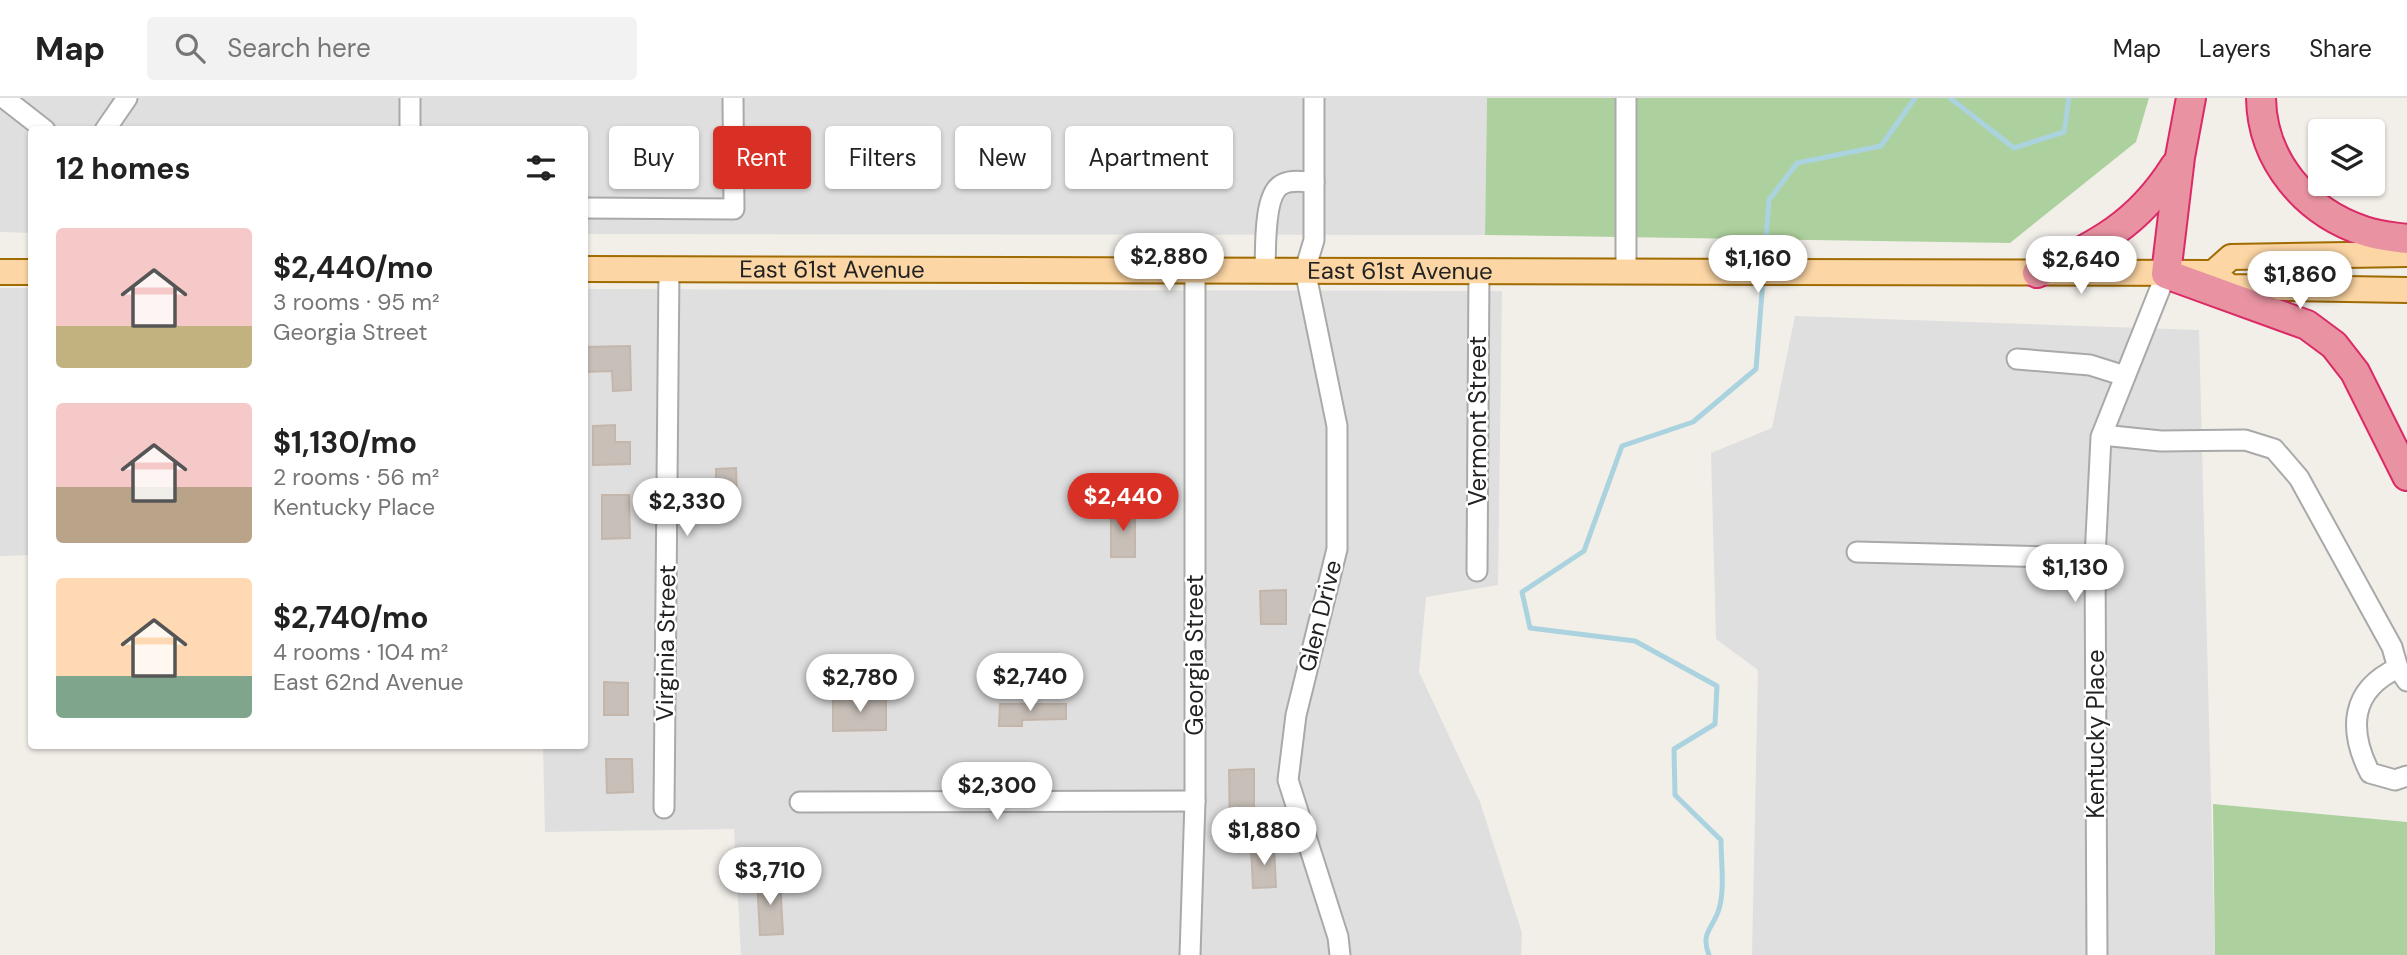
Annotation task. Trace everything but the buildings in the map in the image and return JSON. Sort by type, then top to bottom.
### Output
[{"type":"highway","points":[[2191,98],[2180,157],[2166,274],[2307,326],[2334,345],[2355,372],[2407,476]]},
{"type":"highway","points":[[2261,98],[2267,137],[2279,164],[2303,196],[2342,223],[2367,233],[2407,239]]},
{"type":"highway","points":[[2037,273],[2108,237],[2136,217],[2160,190],[2180,157]]},
{"type":"main road","name":"East 61st Avenue","points":[[2213,273],[2231,257],[2407,254]]},
{"type":"main road","name":"East 61st Avenue","points":[[588,269],[2213,273],[2231,287],[2407,290]]},
{"type":"main road","points":[[0,272],[28,272]]},
{"type":"street","points":[[4,98],[40,126]]},
{"type":"street","points":[[108,126],[127,98]]},
{"type":"street","points":[[410,98],[410,126]]},
{"type":"street","points":[[588,208],[734,209],[733,98]]},
{"type":"street","points":[[1305,271],[1314,240],[1314,98]]},
{"type":"street","points":[[1626,98],[1626,272]]},
{"type":"street","points":[[1265,271],[1268,211],[1273,193],[1281,185],[1293,181],[1314,182]]},
{"type":"street","name":"Virginia Street","points":[[664,808],[669,268]]},
{"type":"street","name":"Georgia Street","points":[[1190,955],[1195,801],[1195,270]]},
{"type":"street","name":"Glen Drive","points":[[1305,271],[1337,426],[1337,549],[1296,715],[1288,780],[1338,937],[1340,955]]},
{"type":"street","name":"Vermont Street","points":[[1477,571],[1479,271]]},
{"type":"street","name":"Kentucky Place","points":[[2097,955],[2095,558],[2102,435],[2166,274]]},
{"type":"street","points":[[2017,359],[2090,365],[2125,376]]},
{"type":"street","points":[[2102,435],[2161,441],[2245,440],[2274,449],[2299,478],[2392,647],[2402,674],[2377,677],[2363,696],[2355,730],[2370,774],[2395,780],[2407,776]]},
{"type":"street","points":[[1857,552],[2095,558]]},
{"type":"street","points":[[800,802],[1195,801]]},
{"type":"shaded area","points":[[0,98],[1487,98],[1485,235],[588,234],[588,126],[28,126],[28,233],[0,232]]},
{"type":"shaded area","points":[[0,288],[28,288],[28,555],[0,556]]},
{"type":"shaded area","points":[[588,289],[1502,291],[1498,585],[1426,597],[1419,672],[1480,802],[1522,933],[1521,955],[741,955],[734,829],[545,832],[543,749],[588,749]]},
{"type":"shaded area","points":[[1795,316],[2199,330],[2215,955],[1752,955],[1758,670],[1716,639],[1711,453],[1772,428]]},
{"type":"green space","points":[[1487,98],[2149,98],[2136,142],[2010,243],[1485,235]]},
{"type":"green space","points":[[2213,804],[2407,822],[2407,955],[2215,955]]},
{"type":"waterway","points":[[1764,266],[1769,200],[1797,163],[1881,146],[1915,98]]},
{"type":"waterway","points":[[1950,98],[2014,148],[2064,132],[2069,98]]},
{"type":"waterway","points":[[1709,955],[1706,941],[1708,931],[1719,909],[1722,893],[1721,840],[1675,795],[1674,749],[1715,724],[1717,686],[1635,641],[1530,628],[1522,592],[1584,551],[1622,446],[1693,422],[1756,369],[1763,279]]}]
